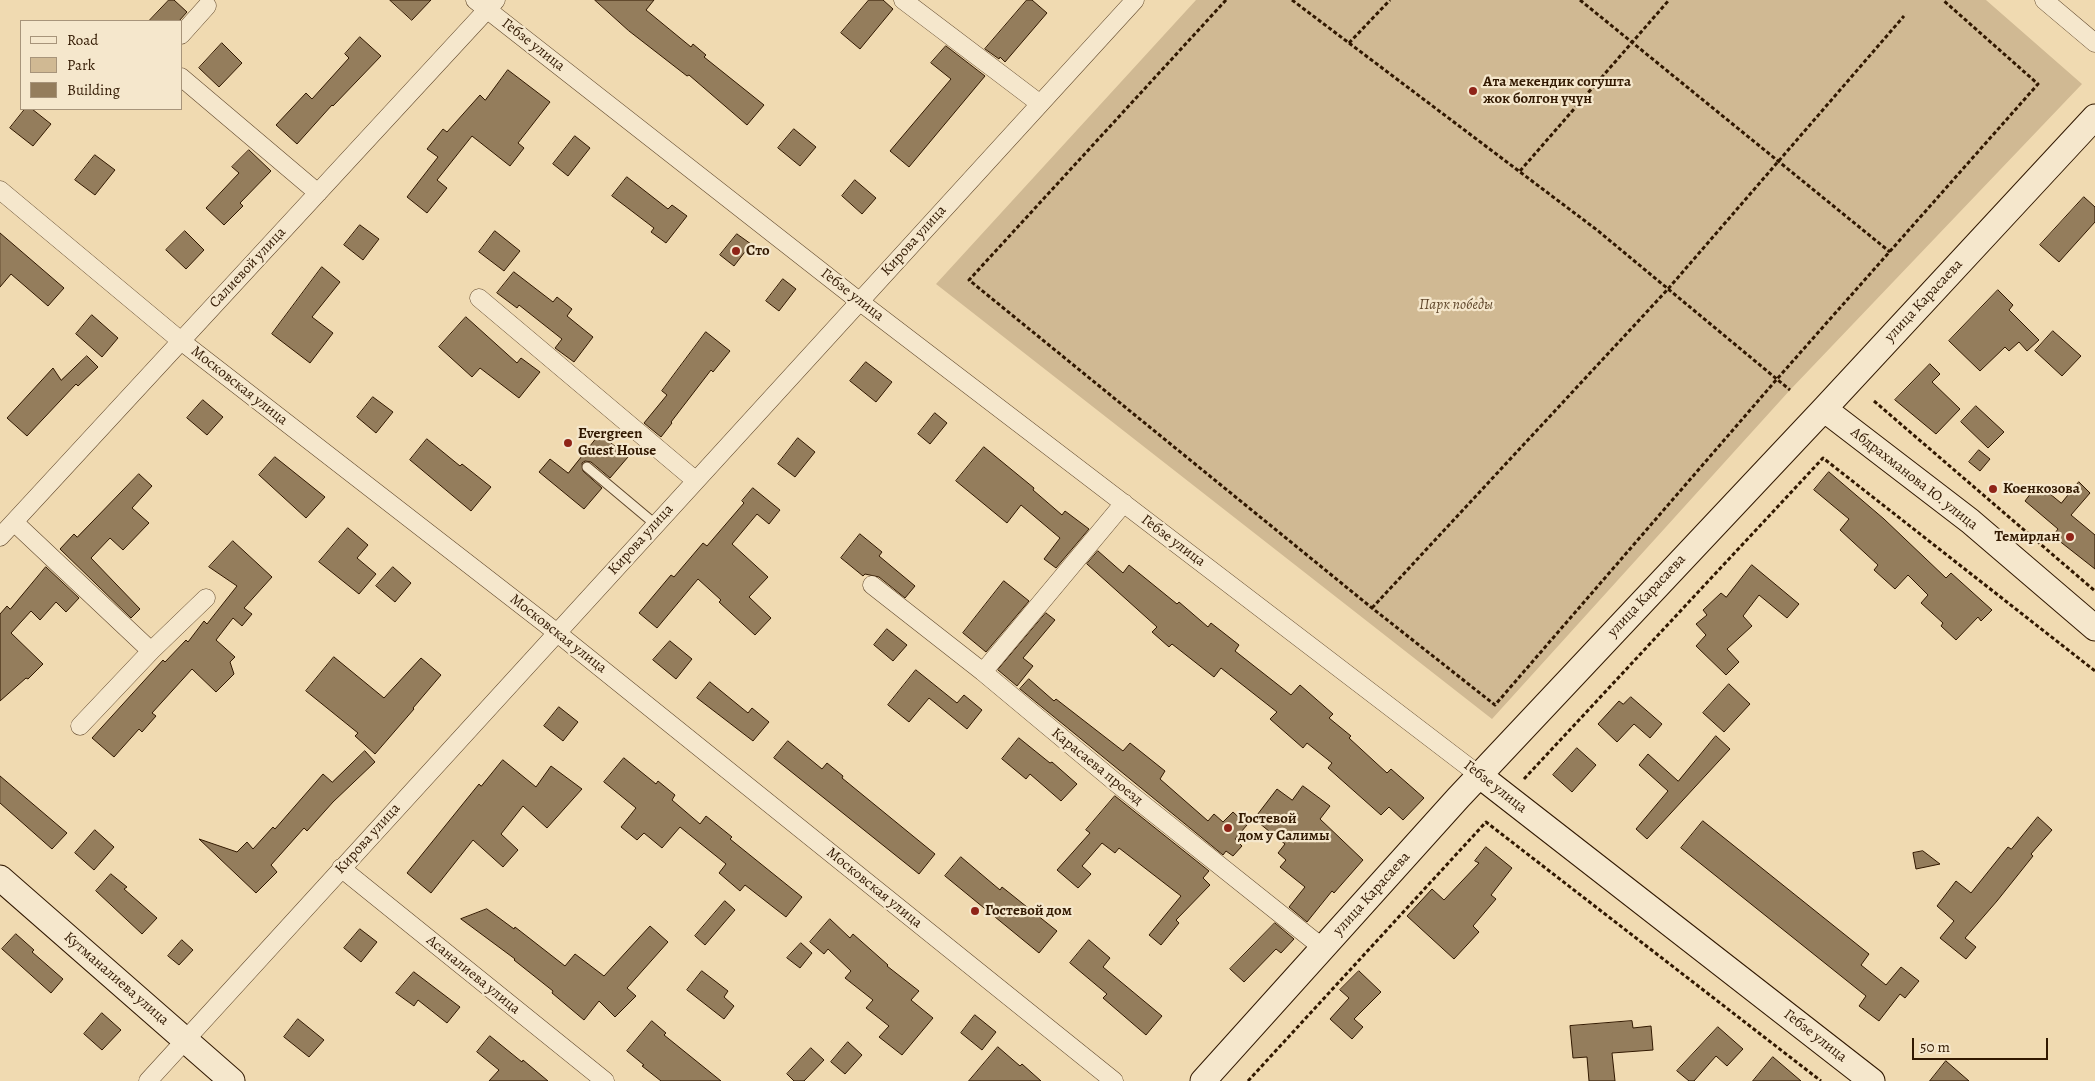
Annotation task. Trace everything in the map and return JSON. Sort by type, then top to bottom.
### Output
[{"type":"main road","name":"улица Карасаева","points":[[1203,1081],[1479,775],[1824,409],[2095,117]]},
{"type":"main road","name":"Абдрахманова Ю. улица","points":[[1824,409],[1970,521],[2095,628]]},
{"type":"main road","name":"Гебзе улица","points":[[1479,775],[1864,1078]]},
{"type":"main road","name":"Кутманалиева улица","points":[[0,878],[232,1081]]},
{"type":"street","points":[[903,0],[1039,103]]},
{"type":"street","name":"Кирова улица","points":[[148,1081],[1135,0]]},
{"type":"street","points":[[2044,0],[2095,43]]},
{"type":"street","name":"Салиевой улица","points":[[5,529],[318,193],[486,3]]},
{"type":"street","name":"Гебзе улица","points":[[486,3],[859,301],[1479,775]]},
{"type":"street","points":[[182,34],[207,6]]},
{"type":"street","points":[[182,78],[318,193]]},
{"type":"street","name":"Московская улица","points":[[0,190],[181,341],[556,632],[1114,1081]]},
{"type":"street","points":[[479,298],[695,480]]},
{"type":"street","points":[[984,672],[1124,503]]},
{"type":"street","points":[[5,529],[151,651]]},
{"type":"street","name":"Карасаева проезд","points":[[872,585],[984,672],[1115,782],[1323,948]]},
{"type":"street","points":[[80,726],[151,651],[206,598]]},
{"type":"street","name":"Асаналиева улица","points":[[341,868],[605,1081]]},
{"type":"lane","points":[[587,467],[655,524]]},
{"type":"path","points":[[1226,0],[969,280],[1372,608],[1495,705],[1778,379],[2038,84],[1943,0]]},
{"type":"path","points":[[1292,0],[1597,230],[1790,390]]},
{"type":"path","points":[[1349,43],[1390,0]]},
{"type":"path","points":[[1580,0],[1890,252]]},
{"type":"path","points":[[1520,172],[1669,0]]},
{"type":"path","points":[[1372,608],[1668,289],[1904,16]]},
{"type":"path","points":[[1874,401],[2095,591]]},
{"type":"path","points":[[1524,779],[1823,458],[2095,671]]},
{"type":"path","points":[[1248,1081],[1486,822],[1821,1081]]},
{"type":"green space","name":"Парк победы","points":[[1196,0],[1986,0],[2082,84],[1790,390],[1492,719],[936,284]]},
{"type":"building","points":[[169,0],[174,0],[187,12],[180,20],[150,20]]},
{"type":"building","points":[[390,0],[431,0],[412,20]]},
{"type":"building","points":[[595,0],[654,0],[646,10],[691,47],[693,44],[706,55],[704,57],[764,105],[747,125],[689,75],[687,76],[629,31]]},
{"type":"building","points":[[869,0],[883,0],[893,9],[860,49],[841,33]]},
{"type":"building","points":[[1027,0],[1032,0],[1047,13],[1005,62],[985,49]]},
{"type":"building","points":[[360,37],[381,56],[332,105],[297,144],[276,125],[306,93],[312,99],[349,58],[345,54]]},
{"type":"building","points":[[222,43],[242,63],[219,87],[199,68]]},
{"type":"building","points":[[946,46],[985,76],[909,167],[890,151],[951,79],[931,63]]},
{"type":"building","points":[[508,70],[550,102],[518,143],[524,148],[510,166],[472,136],[437,180],[447,188],[427,213],[407,197],[438,157],[427,149],[443,129],[447,132],[480,95],[485,100]]},
{"type":"building","points":[[24,110],[33,110],[51,124],[33,146],[10,128]]},
{"type":"building","points":[[794,129],[816,147],[800,166],[778,148]]},
{"type":"building","points":[[575,136],[590,148],[568,176],[553,164]]},
{"type":"building","points":[[249,150],[271,171],[240,203],[243,206],[224,225],[206,208],[239,173],[232,167]]},
{"type":"building","points":[[95,155],[115,170],[95,195],[75,180]]},
{"type":"building","points":[[627,177],[668,209],[672,205],[687,216],[666,243],[651,232],[654,228],[612,196]]},
{"type":"building","points":[[855,180],[876,198],[862,214],[842,196]]},
{"type":"building","points":[[2084,197],[2095,207],[2095,222],[2059,262],[2040,245]]},
{"type":"building","points":[[360,225],[379,239],[363,260],[344,245]]},
{"type":"building","points":[[185,231],[204,250],[186,269],[166,250]]},
{"type":"building","points":[[495,231],[520,251],[504,271],[479,252]]},
{"type":"building","points":[[0,233],[64,288],[48,306],[11,274],[0,287]]},
{"type":"building","points":[[737,234],[751,244],[734,266],[720,255]]},
{"type":"building","points":[[322,267],[340,282],[312,317],[333,333],[310,363],[272,334]]},
{"type":"building","points":[[514,272],[553,302],[557,297],[572,309],[567,316],[593,337],[574,362],[555,348],[562,339],[519,305],[517,308],[497,293]]},
{"type":"building","points":[[783,279],[796,289],[779,311],[766,301]]},
{"type":"building","points":[[1998,290],[2013,305],[2009,310],[2039,340],[2027,351],[2019,342],[2009,351],[2005,347],[1980,371],[1949,341]]},
{"type":"building","points":[[92,315],[118,338],[102,357],[76,334]]},
{"type":"building","points":[[466,317],[517,363],[521,358],[540,372],[519,398],[480,368],[472,377],[439,347]]},
{"type":"building","points":[[2053,331],[2081,356],[2062,376],[2035,351]]},
{"type":"building","points":[[706,332],[730,351],[713,372],[711,370],[661,437],[644,423],[667,395],[662,391]]},
{"type":"building","points":[[87,356],[98,367],[78,386],[76,384],[27,436],[7,418],[53,368],[61,380]]},
{"type":"building","points":[[866,362],[892,382],[876,402],[850,381]]},
{"type":"building","points":[[1930,364],[1940,374],[1932,382],[1960,409],[1936,434],[1895,400]]},
{"type":"building","points":[[373,397],[393,412],[376,433],[357,417]]},
{"type":"building","points":[[203,400],[223,417],[207,435],[187,418]]},
{"type":"building","points":[[1976,406],[2004,432],[1988,448],[1961,422]]},
{"type":"building","points":[[935,413],[947,423],[930,444],[918,434]]},
{"type":"building","points":[[600,434],[628,457],[610,478],[591,462],[585,461],[582,463],[583,471],[602,488],[584,509],[539,472],[550,459],[568,473]]},
{"type":"building","points":[[798,438],[815,452],[795,477],[778,464]]},
{"type":"building","points":[[427,439],[460,466],[462,464],[491,487],[471,511],[410,460]]},
{"type":"building","points":[[984,447],[1034,488],[1033,490],[1062,515],[1065,511],[1089,529],[1056,568],[1044,559],[1060,538],[1021,505],[1007,523],[956,481]]},
{"type":"building","points":[[1979,450],[1990,459],[1980,471],[1969,462]]},
{"type":"building","points":[[275,457],[325,497],[306,518],[259,475]]},
{"type":"building","points":[[1829,472],[1884,519],[1946,578],[1951,573],[1992,610],[1981,621],[1978,617],[1956,640],[1941,626],[1943,623],[1921,603],[1928,595],[1908,575],[1895,589],[1874,570],[1878,565],[1840,530],[1849,519],[1814,490]]},
{"type":"building","points":[[139,474],[152,486],[132,508],[149,523],[123,550],[110,538],[91,558],[140,609],[131,618],[60,549],[74,534],[77,537]]},
{"type":"building","points":[[2079,482],[2090,493],[2071,515],[2095,535],[2095,569],[2053,536],[2058,529],[2025,501],[2038,484],[2061,503]]},
{"type":"building","points":[[753,488],[780,510],[769,524],[757,514],[732,544],[768,577],[749,597],[771,618],[755,635],[719,602],[721,600],[698,579],[657,628],[639,613],[671,575],[674,577],[703,543],[707,546],[744,503],[742,501]]},
{"type":"building","points":[[348,528],[368,545],[357,558],[376,574],[359,594],[319,562]]},
{"type":"building","points":[[860,534],[882,552],[879,556],[915,586],[905,598],[879,577],[865,574],[863,576],[841,558]]},
{"type":"building","points":[[233,541],[272,577],[244,608],[252,614],[242,626],[233,618],[216,640],[235,657],[230,662],[234,674],[216,692],[192,669],[152,713],[156,716],[142,732],[139,729],[114,757],[92,738],[163,660],[165,662],[186,640],[188,642],[204,621],[207,624],[237,586],[209,567]]},
{"type":"building","points":[[1098,551],[1123,573],[1129,565],[1177,604],[1179,602],[1208,627],[1211,623],[1239,645],[1235,651],[1291,695],[1300,685],[1333,714],[1329,718],[1351,736],[1349,738],[1387,773],[1391,769],[1424,798],[1403,820],[1389,807],[1381,815],[1328,768],[1332,763],[1307,743],[1303,748],[1270,719],[1277,712],[1221,668],[1214,677],[1172,644],[1169,647],[1152,632],[1157,627],[1087,564]]},
{"type":"building","points":[[1752,565],[1799,604],[1787,618],[1759,595],[1743,616],[1752,626],[1727,649],[1739,662],[1726,675],[1696,646],[1706,635],[1696,624],[1707,615],[1703,610],[1721,593],[1726,597]]},
{"type":"building","points":[[46,567],[79,598],[66,612],[56,602],[40,620],[31,611],[11,633],[43,664],[28,679],[26,678],[0,701],[0,614],[7,606],[10,609]]},
{"type":"building","points":[[393,567],[411,583],[395,602],[376,586]]},
{"type":"building","points":[[1004,581],[1029,601],[986,652],[963,633]]},
{"type":"building","points":[[1046,613],[1055,620],[1023,658],[1033,666],[1017,686],[998,670]]},
{"type":"building","points":[[887,629],[907,645],[893,661],[874,645]]},
{"type":"building","points":[[670,641],[692,659],[676,679],[653,660]]},
{"type":"building","points":[[334,657],[384,698],[421,658],[441,675],[375,754],[355,736],[358,733],[306,691]]},
{"type":"building","points":[[916,670],[957,703],[964,695],[982,710],[967,729],[929,698],[909,722],[888,705]]},
{"type":"building","points":[[1029,679],[1054,701],[1056,699],[1123,751],[1130,743],[1165,771],[1160,779],[1208,821],[1214,814],[1223,822],[1233,812],[1247,825],[1235,839],[1242,846],[1233,856],[1226,851],[1223,855],[1020,689]]},
{"type":"building","points":[[710,682],[748,713],[752,708],[769,722],[753,741],[697,698]]},
{"type":"building","points":[[1729,684],[1750,704],[1724,732],[1703,713]]},
{"type":"building","points":[[1631,697],[1662,724],[1650,738],[1634,724],[1617,742],[1598,724],[1619,701],[1623,704]]},
{"type":"building","points":[[559,707],[578,722],[563,741],[544,726]]},
{"type":"building","points":[[1716,736],[1730,749],[1647,839],[1636,829],[1668,791],[1639,765],[1648,754],[1678,781]]},
{"type":"building","points":[[1019,738],[1050,763],[1052,762],[1077,784],[1061,801],[1030,774],[1026,779],[1002,759]]},
{"type":"building","points":[[788,741],[822,769],[827,763],[843,776],[842,778],[935,854],[919,874],[774,758]]},
{"type":"building","points":[[1577,748],[1596,765],[1572,792],[1553,775]]},
{"type":"building","points":[[365,751],[375,762],[333,802],[307,831],[304,828],[271,865],[277,872],[256,893],[199,839],[237,852],[247,842],[253,849],[273,827],[275,829],[323,774],[332,782]]},
{"type":"building","points":[[624,758],[656,784],[658,781],[675,795],[672,800],[700,824],[706,816],[732,837],[730,839],[802,897],[786,917],[745,885],[740,891],[719,873],[726,864],[680,827],[662,848],[644,833],[637,840],[621,827],[636,808],[604,782]]},
{"type":"building","points":[[503,760],[536,787],[551,766],[582,789],[547,828],[523,806],[501,834],[518,850],[503,867],[473,840],[431,893],[407,873],[479,784],[481,786]]},
{"type":"building","points":[[0,776],[67,833],[52,849],[0,803]]},
{"type":"building","points":[[1303,786],[1330,806],[1320,819],[1363,860],[1334,893],[1332,891],[1307,922],[1289,907],[1305,887],[1280,867],[1286,860],[1278,853],[1285,844],[1254,819],[1277,789],[1292,800]]},
{"type":"building","points":[[1115,796],[1209,871],[1203,878],[1210,885],[1176,920],[1179,923],[1161,945],[1149,935],[1181,896],[1119,848],[1115,853],[1102,843],[1082,866],[1091,874],[1078,888],[1057,870],[1090,833],[1086,830]]},
{"type":"building","points":[[2038,817],[2052,830],[2031,854],[2033,856],[1997,901],[1965,938],[1976,947],[1966,959],[1940,938],[1954,921],[1937,906],[1956,881],[1971,893],[2008,847],[2011,849]]},
{"type":"building","points":[[1703,821],[1869,954],[1861,965],[1886,985],[1901,967],[1919,981],[1905,998],[1900,994],[1879,1021],[1859,1006],[1866,996],[1681,848]]},
{"type":"building","points":[[95,830],[114,847],[94,870],[75,853]]},
{"type":"building","points":[[1486,847],[1512,868],[1491,895],[1496,899],[1473,926],[1479,932],[1454,959],[1407,916],[1432,889],[1444,900],[1479,863],[1475,861]]},
{"type":"building","points":[[1923,851],[1940,864],[1916,869],[1913,853]]},
{"type":"building","points":[[961,857],[1000,890],[1002,887],[1057,931],[1039,953],[945,876]]},
{"type":"building","points":[[111,874],[127,887],[124,889],[157,918],[142,934],[96,891]]},
{"type":"building","points":[[725,901],[735,910],[705,945],[695,936]]},
{"type":"building","points":[[487,909],[514,929],[515,927],[565,966],[575,954],[604,976],[650,926],[668,942],[627,988],[636,996],[615,1017],[599,1001],[584,1020],[515,959],[461,919]]},
{"type":"building","points":[[830,919],[850,938],[853,934],[887,966],[919,991],[911,1000],[933,1018],[902,1055],[879,1037],[889,1026],[866,1008],[873,1000],[845,978],[851,971],[828,949],[824,954],[810,942]]},
{"type":"building","points":[[1275,923],[1294,939],[1281,953],[1276,949],[1244,982],[1230,969]]},
{"type":"building","points":[[360,929],[377,942],[361,962],[344,948]]},
{"type":"building","points":[[16,934],[34,950],[32,952],[63,979],[51,993],[2,949]]},
{"type":"building","points":[[182,940],[193,950],[179,965],[168,956]]},
{"type":"building","points":[[1089,940],[1110,958],[1103,967],[1162,1016],[1146,1035],[1103,998],[1107,994],[1070,963]]},
{"type":"building","points":[[801,943],[812,953],[800,968],[787,958]]},
{"type":"building","points":[[702,971],[728,991],[724,997],[734,1006],[724,1019],[687,990]]},
{"type":"building","points":[[1359,971],[1381,992],[1354,1019],[1363,1027],[1352,1039],[1330,1019],[1349,998],[1340,990]]},
{"type":"building","points":[[414,972],[460,1007],[447,1023],[418,1000],[414,1006],[396,993]]},
{"type":"building","points":[[102,1013],[121,1030],[102,1050],[84,1034]]},
{"type":"building","points":[[975,1015],[996,1032],[982,1050],[961,1033]]},
{"type":"building","points":[[298,1019],[324,1040],[309,1057],[284,1037]]},
{"type":"building","points":[[652,1021],[666,1033],[664,1035],[721,1081],[661,1081],[642,1066],[644,1065],[627,1051]]},
{"type":"building","points":[[1632,1021],[1633,1028],[1651,1026],[1653,1050],[1612,1053],[1615,1081],[1589,1081],[1587,1057],[1573,1058],[1570,1026]]},
{"type":"building","points":[[1718,1027],[1743,1049],[1727,1066],[1716,1056],[1694,1081],[1689,1081],[1677,1071]]},
{"type":"building","points":[[490,1036],[548,1081],[489,1081],[499,1070],[477,1052]]},
{"type":"building","points":[[848,1042],[862,1055],[845,1074],[831,1062]]},
{"type":"building","points":[[998,1047],[1020,1066],[1022,1064],[1041,1081],[969,1081]]},
{"type":"building","points":[[811,1048],[824,1060],[804,1081],[794,1081],[787,1074]]},
{"type":"building","points":[[1773,1057],[1801,1081],[1753,1081]]},
{"type":"building","points":[[1946,1061],[1969,1081],[1930,1081]]},
{"type":"place","name":"Ата мекендик согушта жок болгон үчүн","points":[[1473,91]]},
{"type":"place","name":"Сто","points":[[736,251]]},
{"type":"place","name":"Evergreen Guest House","points":[[568,443]]},
{"type":"place","name":"Коенкозова","points":[[1993,489]]},
{"type":"place","name":"Темирлан","points":[[2070,537]]},
{"type":"place","name":"Гостевой дом у Салимы","points":[[1228,828]]},
{"type":"place","name":"Гостевой дом","points":[[975,911]]}]
